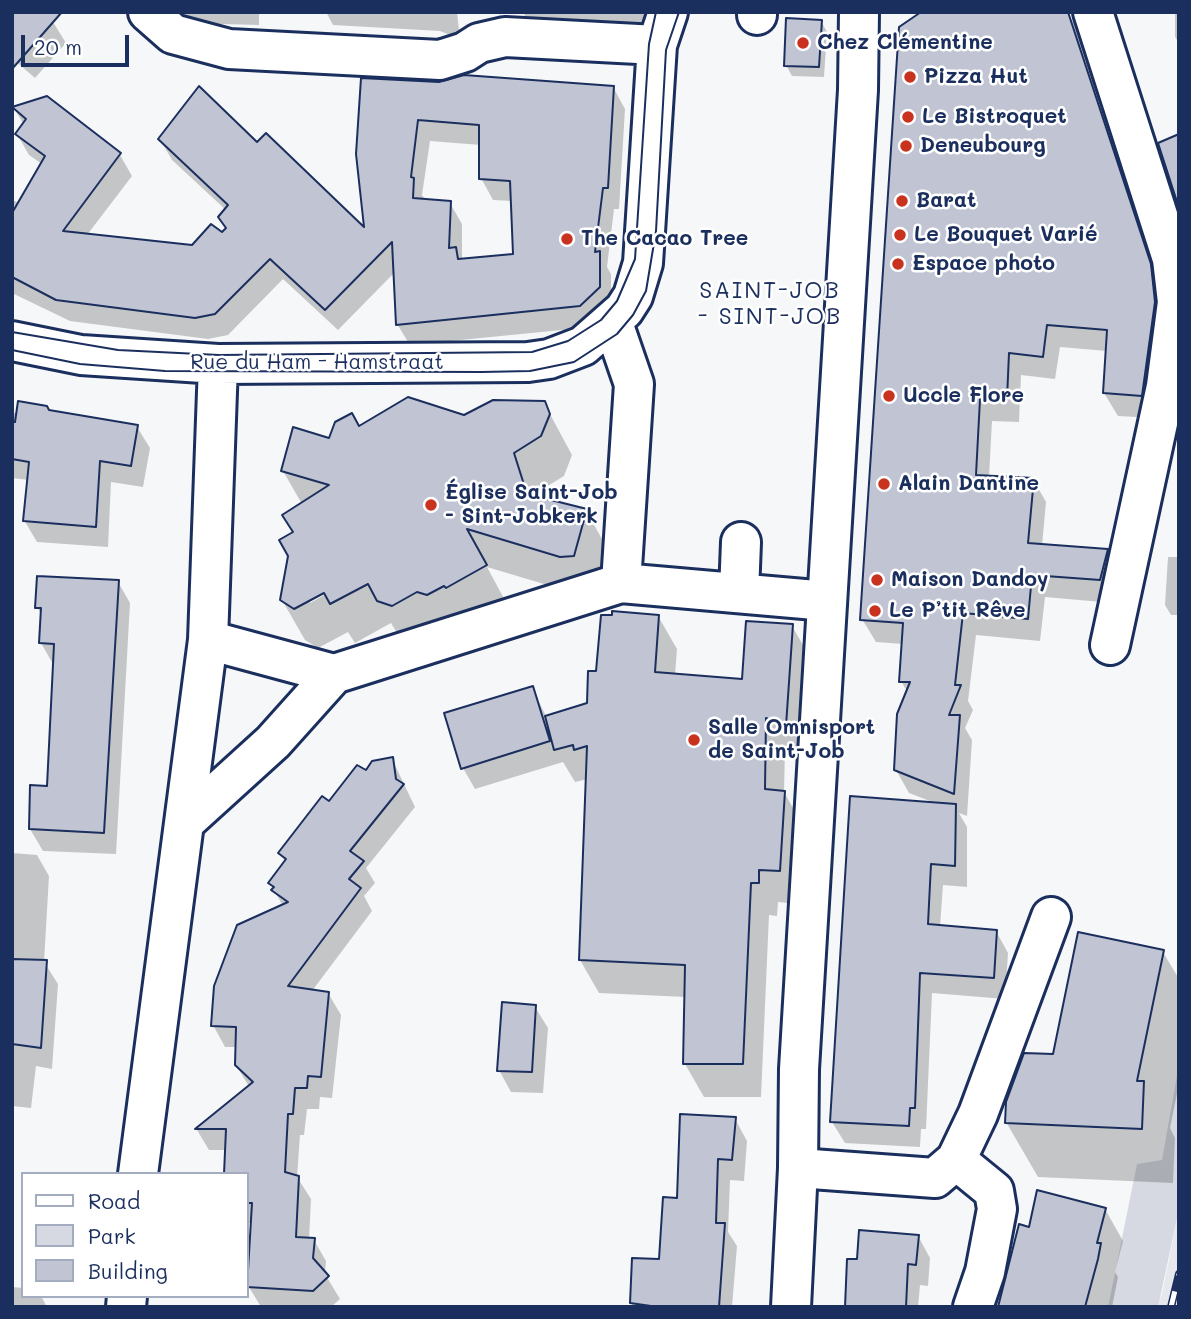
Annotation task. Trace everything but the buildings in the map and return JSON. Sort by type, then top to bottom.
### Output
[{"type":"street","points":[[148,12],[173,34],[229,49],[440,60],[465,52],[479,43],[505,37],[662,28]]},
{"type":"street","points":[[791,1307],[798,1168],[799,1069],[860,53],[859,12]]},
{"type":"street","points":[[1093,12],[1172,259],[1178,302],[1166,386],[1110,645]]},
{"type":"street","name":"Rue du Ham - Hamstraat","points":[[12,341],[81,355],[218,364],[528,362],[549,359],[583,346],[613,323],[633,296],[643,263],[662,28]]},
{"type":"street","points":[[613,323],[634,384],[621,583]]},
{"type":"street","points":[[138,1172],[208,640],[218,364]]},
{"type":"street","points":[[739,593],[741,542]]},
{"type":"street","points":[[186,821],[273,742],[334,674],[621,583],[827,601]]},
{"type":"street","points":[[208,640],[334,674]]},
{"type":"street","points":[[798,1168],[935,1178],[956,1160],[978,1114],[1051,917]]},
{"type":"street","points":[[956,1160],[994,1191],[997,1209],[985,1272],[973,1307]]},
{"type":"shaded area","points":[[1179,1209],[1179,1307],[1158,1307],[1163,1290]]},
{"type":"green space","points":[[1179,1064],[1179,1209],[1158,1307],[1108,1307],[1137,1164],[1162,1160]]},
{"type":"tram line","points":[[12,332],[118,350],[219,355],[532,352],[568,341],[601,320],[617,301],[635,259],[649,44],[656,12]]},
{"type":"tram line","points":[[12,350],[80,364],[165,371],[530,371],[574,362],[617,334],[633,315],[646,291],[656,231],[666,50],[679,12]]},
{"type":"railway","points":[[1171,1307],[1179,1274]]},
{"type":"place","name":"Chez Clémentine","points":[[803,43]]},
{"type":"place","name":"Pizza Hut","points":[[910,77]]},
{"type":"place","name":"Le Bistroquet","points":[[908,117]]},
{"type":"place","name":"Deneubourg","points":[[906,146]]},
{"type":"place","name":"Barat","points":[[902,201]]},
{"type":"place","name":"Le Bouquet Varié","points":[[900,235]]},
{"type":"place","name":"The Cacao Tree","points":[[567,239]]},
{"type":"place","name":"Espace photo","points":[[898,264]]},
{"type":"place","name":"Uccle Flore","points":[[889,396]]},
{"type":"place","name":"Alain Dantine","points":[[884,484]]},
{"type":"place","name":"Église Saint-Job - Sint-Jobkerk","points":[[431,505]]},
{"type":"place","name":"Maison Dandoy","points":[[877,580]]},
{"type":"place","name":"Le P’tit Rêve","points":[[875,611]]},
{"type":"place","name":"Salle Omnisport de Saint-Job","points":[[694,740]]},
{"type":"district","name":"SAINT-JOB - SINT-JOB","points":[[770,304]]}]
